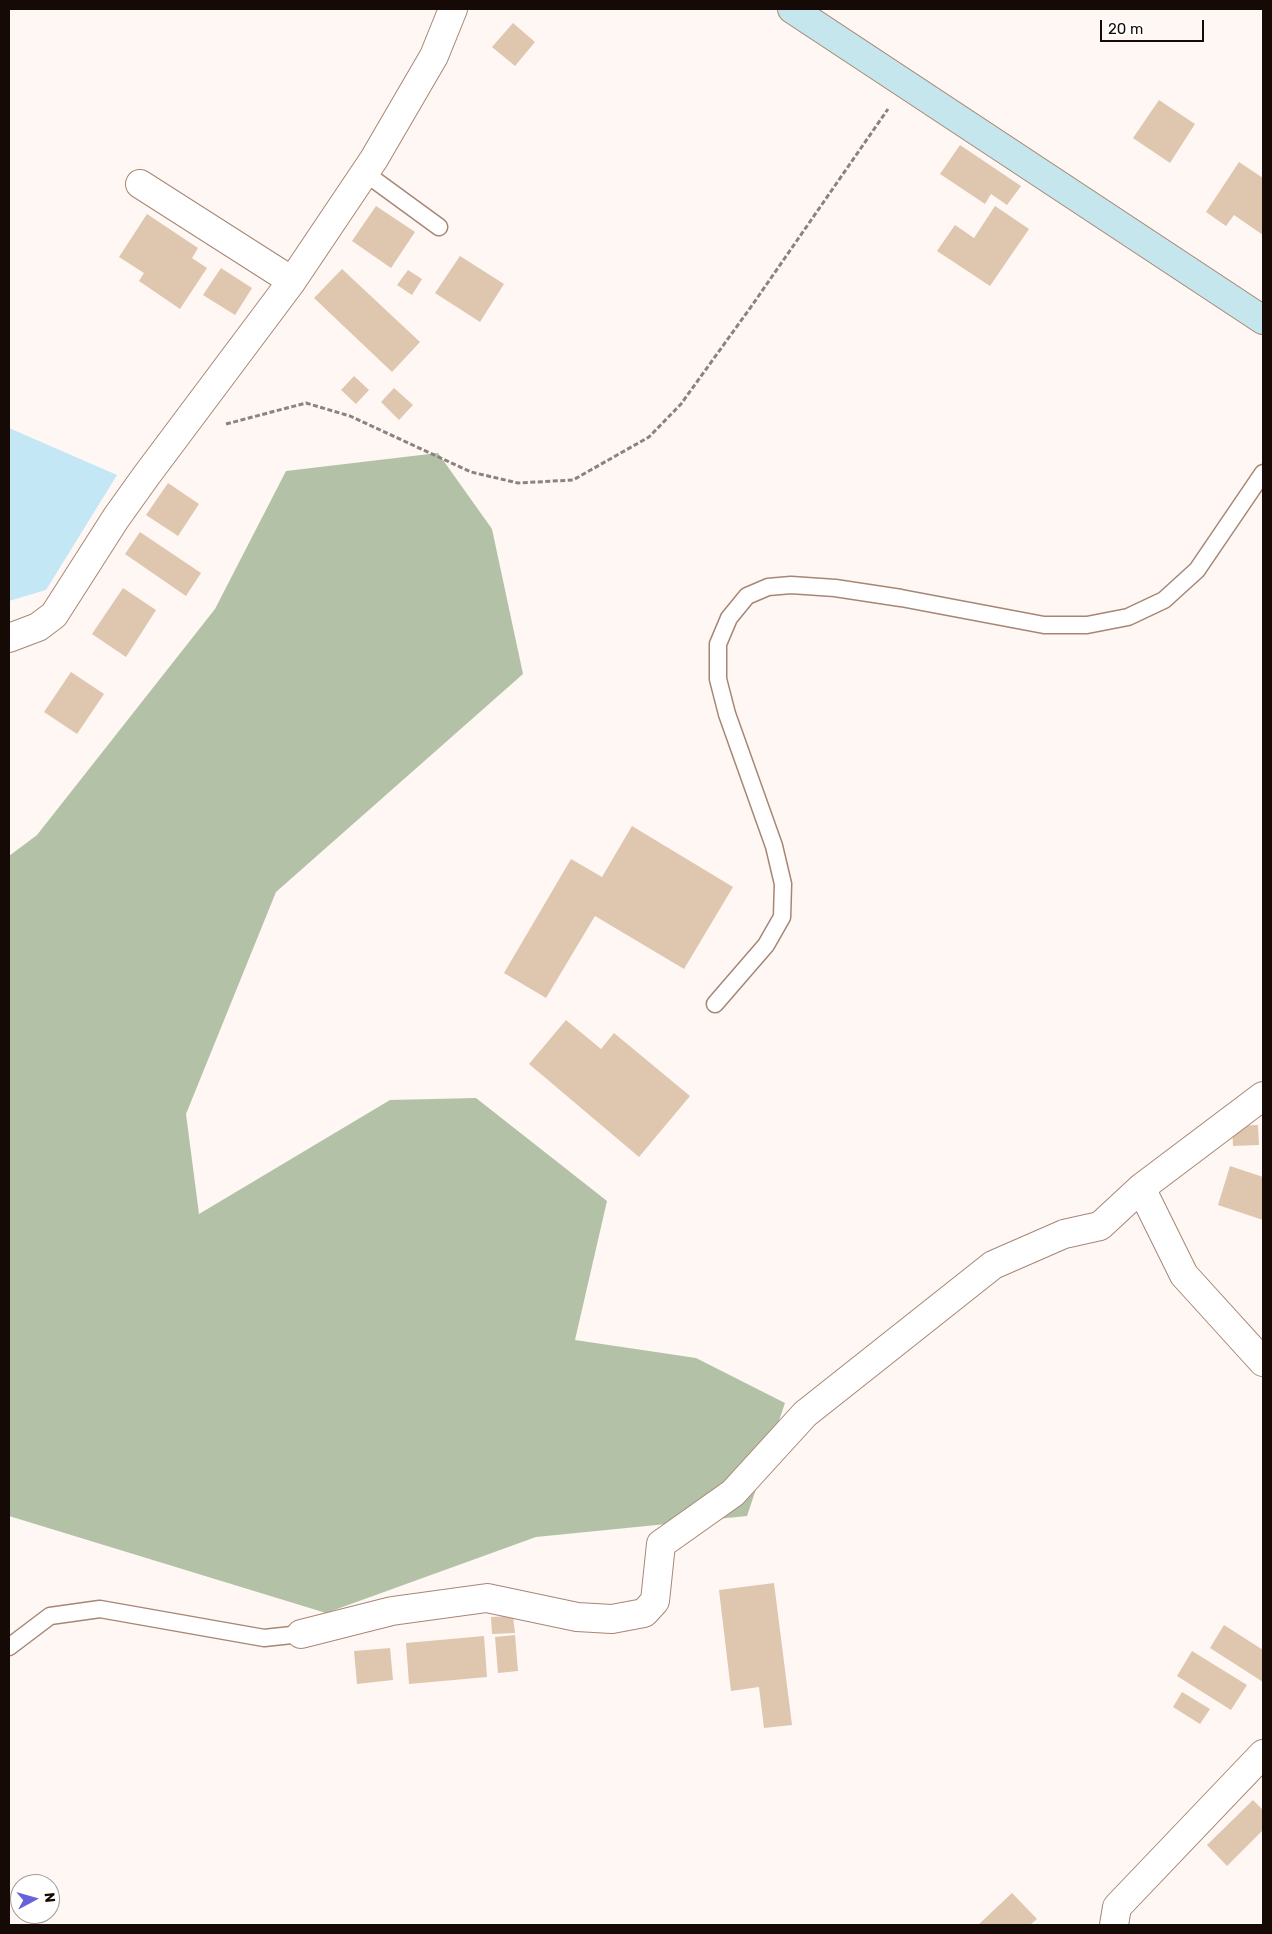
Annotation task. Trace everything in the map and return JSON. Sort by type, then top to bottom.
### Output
[{"type":"street","points":[[9,638],[38,627],[54,615],[78,575],[141,483],[292,281],[365,173],[434,56],[453,9]]},
{"type":"street","points":[[792,9],[1263,320]]},
{"type":"street","points":[[140,184],[292,281]]},
{"type":"street","points":[[301,1634],[392,1611],[487,1598],[577,1617],[612,1620],[644,1613],[655,1601],[661,1544],[733,1493],[806,1414],[993,1264],[1064,1234],[1100,1226],[1141,1188],[1263,1096]]},
{"type":"street","points":[[1141,1188],[1184,1275],[1263,1362]]},
{"type":"street","points":[[1114,1925],[1117,1907],[1263,1754]]},
{"type":"lane","points":[[365,173],[439,227]]},
{"type":"lane","points":[[715,1004],[766,945],[782,917],[783,884],[774,846],[727,714],[718,679],[718,644],[729,618],[747,596],[768,587],[791,585],[835,588],[901,598],[1044,625],[1087,625],[1128,617],[1164,600],[1197,570],[1263,473]]},
{"type":"lane","points":[[9,1647],[50,1616],[100,1609],[264,1638],[301,1634]]},
{"type":"path","points":[[226,424],[306,404],[350,416],[471,472],[518,483],[573,480],[649,437],[681,404],[906,84]]},
{"type":"green space","points":[[438,453],[492,529],[523,674],[276,892],[186,1114],[199,1214],[390,1100],[476,1098],[607,1201],[575,1340],[696,1358],[785,1403],[747,1516],[536,1537],[326,1613],[9,1516],[9,856],[37,835],[215,609],[286,471]]},
{"type":"water","points":[[9,428],[117,475],[46,590],[9,601]]},
{"type":"building","points":[[513,23],[535,42],[515,66],[492,47]]},
{"type":"building","points":[[1159,100],[1195,124],[1170,163],[1133,138]]},
{"type":"building","points":[[960,145],[1021,186],[1007,205],[991,194],[985,204],[940,174]]},
{"type":"building","points":[[1239,162],[1263,178],[1263,235],[1234,215],[1226,226],[1206,212]]},
{"type":"building","points":[[376,206],[415,232],[391,268],[352,241]]},
{"type":"building","points":[[995,206],[1029,229],[990,286],[937,251],[955,225],[974,238]]},
{"type":"building","points":[[147,214],[198,248],[192,258],[207,268],[180,309],[139,281],[144,273],[119,257]]},
{"type":"building","points":[[460,256],[504,284],[480,322],[435,293]]},
{"type":"building","points":[[221,268],[252,288],[235,315],[203,295]]},
{"type":"building","points":[[342,269],[420,342],[392,372],[314,298]]},
{"type":"building","points":[[408,270],[422,279],[412,295],[397,285]]},
{"type":"building","points":[[354,376],[369,390],[356,404],[341,390]]},
{"type":"building","points":[[394,388],[413,405],[399,420],[381,402]]},
{"type":"building","points":[[168,483],[199,504],[178,536],[146,515]]},
{"type":"building","points":[[140,532],[201,573],[186,596],[125,554]]},
{"type":"building","points":[[123,588],[156,610],[126,657],[92,634]]},
{"type":"building","points":[[71,672],[104,694],[77,734],[44,712]]},
{"type":"building","points":[[632,826],[733,887],[684,969],[595,916],[546,998],[504,973],[571,859],[602,877]]},
{"type":"building","points":[[566,1020],[601,1049],[614,1033],[690,1096],[639,1157],[529,1064]]},
{"type":"building","points":[[1258,1125],[1259,1145],[1233,1146],[1232,1126]]},
{"type":"building","points":[[1230,1166],[1263,1177],[1263,1220],[1218,1205]]},
{"type":"building","points":[[774,1583],[792,1725],[764,1728],[759,1687],[731,1691],[719,1590]]},
{"type":"building","points":[[513,1616],[515,1633],[492,1634],[491,1617]]},
{"type":"building","points":[[1224,1625],[1263,1650],[1263,1682],[1210,1648]]},
{"type":"building","points":[[515,1635],[518,1671],[498,1673],[495,1637]]},
{"type":"building","points":[[484,1636],[487,1677],[409,1684],[406,1643]]},
{"type":"building","points":[[390,1648],[393,1680],[357,1684],[354,1651]]},
{"type":"building","points":[[1192,1651],[1247,1685],[1231,1710],[1177,1676]]},
{"type":"building","points":[[1182,1692],[1210,1709],[1200,1724],[1173,1707]]},
{"type":"building","points":[[1253,1800],[1263,1810],[1263,1830],[1227,1866],[1207,1845]]},
{"type":"building","points":[[1012,1893],[1037,1919],[1030,1925],[978,1925]]}]
